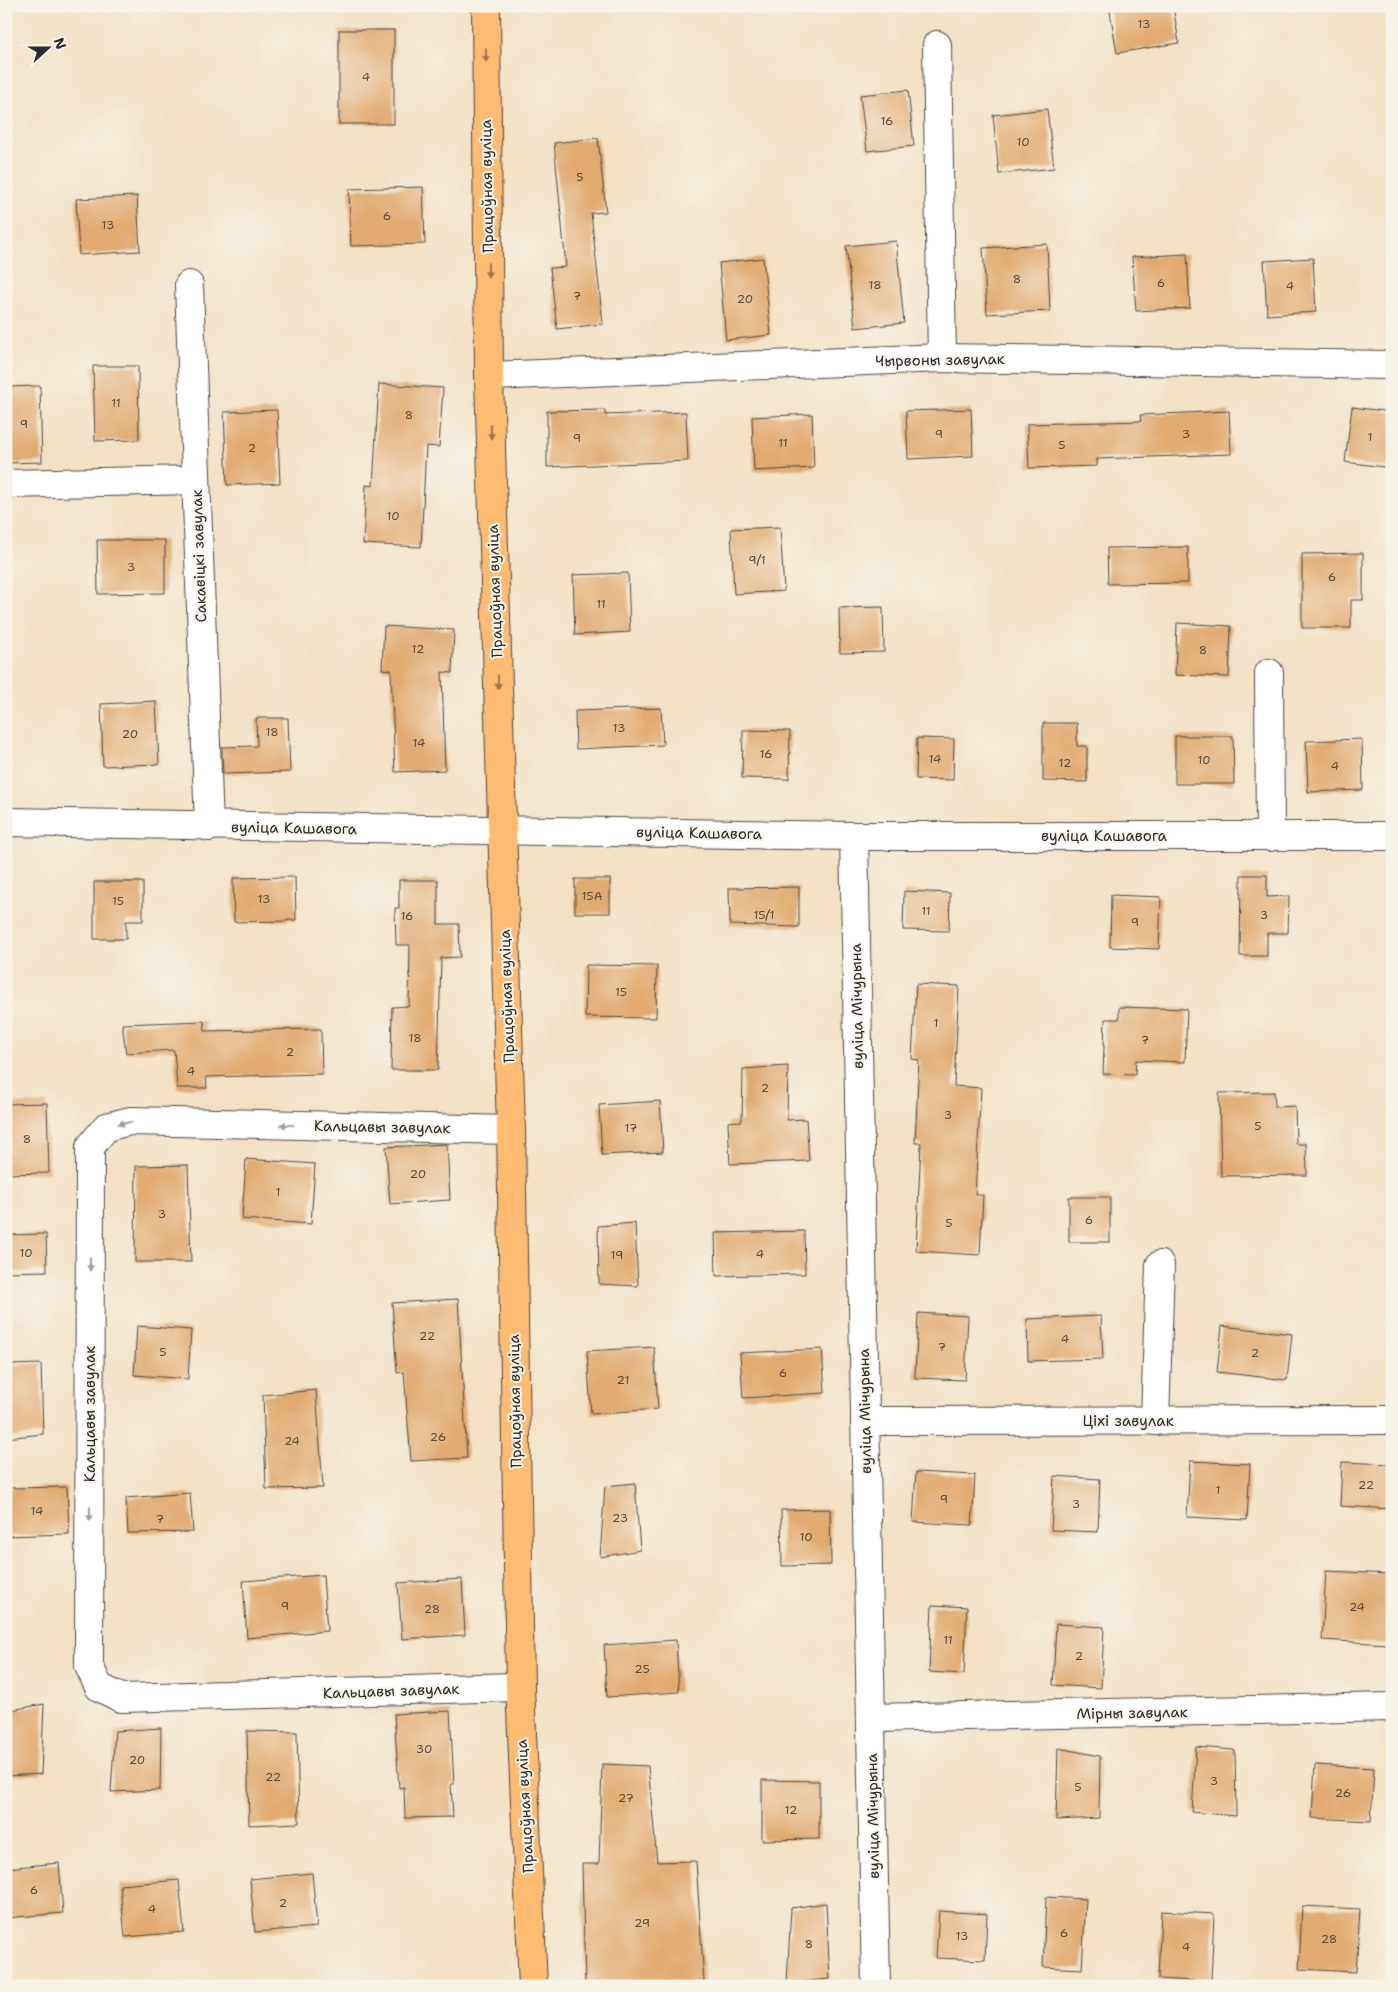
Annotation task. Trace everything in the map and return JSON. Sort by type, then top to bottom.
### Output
[{"type":"main road","name":"Працоўная вуліца","points":[[486,6],[489,376],[511,1130],[520,1687],[533,1986]]},
{"type":"street","points":[[937,45],[942,358]]},
{"type":"street","name":"Сакавіцкі завулак","points":[[189,285],[209,827]]},
{"type":"street","name":"Чырвоны завулак","points":[[489,376],[942,358],[1392,366]]},
{"type":"street","points":[[6,484],[196,480]]},
{"type":"street","points":[[1270,673],[1270,837]]},
{"type":"street","name":"вуліца Кашавога","points":[[6,822],[209,827],[854,836],[1392,836]]},
{"type":"street","name":"вуліца Мічурына","points":[[854,836],[876,1986]]},
{"type":"street","name":"Кальцавы завулак","points":[[511,1130],[130,1121],[106,1127],[90,1147],[89,1666],[99,1687],[121,1698],[520,1687]]},
{"type":"street","points":[[1156,1421],[1160,1265]]},
{"type":"street","name":"Ціхі завулак","points":[[864,1422],[1392,1420]]},
{"type":"street","name":"Мірны завулак","points":[[872,1718],[1392,1707]]},
{"type":"building","points":[[1109,6],[1173,6],[1179,43],[1117,53]]},
{"type":"building","points":[[339,30],[394,30],[394,124],[339,124]]},
{"type":"building","points":[[908,90],[914,146],[867,151],[860,95]]},
{"type":"building","points":[[1047,109],[1054,168],[999,174],[993,115]]},
{"type":"building","points":[[598,138],[606,212],[591,213],[603,324],[557,329],[550,268],[566,267],[554,143]]},
{"type":"building","points":[[423,187],[425,244],[351,246],[349,189]]},
{"type":"building","points":[[137,196],[140,251],[79,255],[76,199]]},
{"type":"building","points":[[896,241],[904,323],[855,328],[846,246]]},
{"type":"building","points":[[1047,244],[1050,311],[987,314],[983,248]]},
{"type":"building","points":[[1187,254],[1190,308],[1136,311],[1132,257]]},
{"type":"building","points":[[763,258],[771,335],[726,340],[719,263]]},
{"type":"building","points":[[1313,258],[1316,312],[1267,315],[1264,261]]},
{"type":"building","points":[[93,366],[138,366],[139,440],[95,441]]},
{"type":"building","points":[[379,384],[443,388],[439,447],[426,446],[421,547],[363,544],[366,485],[373,486]]},
{"type":"building","points":[[40,386],[42,462],[6,463],[6,387]]},
{"type":"building","points":[[1352,407],[1392,412],[1392,468],[1345,462]]},
{"type":"building","points":[[971,409],[973,456],[908,459],[906,411]]},
{"type":"building","points":[[277,410],[280,483],[227,485],[224,412]]},
{"type":"building","points":[[605,410],[605,415],[686,412],[688,461],[547,467],[547,411]]},
{"type":"building","points":[[1229,411],[1231,454],[1097,459],[1097,466],[1029,468],[1027,424],[1141,421],[1140,415]]},
{"type":"building","points":[[812,414],[814,468],[754,471],[752,417]]},
{"type":"building","points":[[780,527],[784,591],[734,594],[731,529]]},
{"type":"building","points":[[97,540],[165,540],[165,593],[98,594]]},
{"type":"building","points":[[1188,547],[1188,583],[1108,584],[1107,548]]},
{"type":"building","points":[[1363,553],[1363,600],[1351,600],[1351,628],[1302,628],[1302,554]]},
{"type":"building","points":[[628,573],[630,632],[575,635],[573,575]]},
{"type":"building","points":[[883,607],[884,652],[840,653],[839,608]]},
{"type":"building","points":[[1177,623],[1231,626],[1229,677],[1175,675]]},
{"type":"building","points":[[384,626],[454,630],[452,673],[442,672],[445,770],[395,772],[391,670],[382,669]]},
{"type":"building","points":[[156,701],[159,764],[103,766],[101,704]]},
{"type":"building","points":[[661,708],[663,745],[576,749],[575,711]]},
{"type":"building","points":[[256,718],[288,718],[290,772],[223,774],[222,747],[257,746]]},
{"type":"building","points":[[1043,723],[1077,723],[1077,746],[1087,746],[1087,782],[1043,781]]},
{"type":"building","points":[[743,730],[790,731],[789,779],[742,778]]},
{"type":"building","points":[[1175,736],[1233,736],[1234,784],[1175,784]]},
{"type":"building","points":[[917,738],[954,739],[953,780],[916,779]]},
{"type":"building","points":[[1362,739],[1363,790],[1308,792],[1306,741]]},
{"type":"building","points":[[1241,875],[1267,875],[1267,897],[1289,896],[1288,933],[1267,933],[1267,956],[1240,956]]},
{"type":"building","points":[[295,877],[296,920],[234,922],[233,878]]},
{"type":"building","points":[[575,879],[610,879],[610,913],[575,913]]},
{"type":"building","points":[[399,880],[438,880],[438,924],[459,924],[460,957],[441,958],[438,1070],[391,1070],[392,1007],[409,1006],[410,945],[396,945],[395,908],[399,908]]},
{"type":"building","points":[[94,882],[143,882],[143,921],[126,921],[126,939],[94,939]]},
{"type":"building","points":[[799,887],[799,927],[730,925],[729,888]]},
{"type":"building","points":[[904,891],[950,893],[949,931],[903,930]]},
{"type":"building","points":[[1111,895],[1161,897],[1159,949],[1110,947]]},
{"type":"building","points":[[586,965],[657,966],[656,1018],[585,1017]]},
{"type":"building","points":[[916,984],[959,986],[954,1086],[981,1088],[975,1195],[983,1195],[980,1255],[916,1251],[921,1143],[915,1143],[919,1060],[912,1059]]},
{"type":"building","points":[[1119,1007],[1187,1009],[1185,1062],[1136,1060],[1135,1075],[1103,1074],[1105,1019],[1119,1019]]},
{"type":"building","points":[[204,1021],[205,1031],[321,1029],[322,1074],[206,1077],[207,1088],[177,1088],[174,1050],[126,1053],[122,1024]]},
{"type":"building","points":[[788,1066],[787,1120],[806,1119],[809,1161],[730,1164],[728,1122],[742,1121],[743,1069]]},
{"type":"building","points":[[1274,1092],[1275,1107],[1295,1106],[1296,1144],[1306,1144],[1307,1175],[1221,1176],[1219,1093]]},
{"type":"building","points":[[660,1101],[663,1152],[602,1155],[599,1105]]},
{"type":"building","points":[[47,1103],[49,1173],[6,1174],[6,1104]]},
{"type":"building","points":[[447,1144],[450,1200],[390,1204],[386,1147]]},
{"type":"building","points":[[246,1159],[315,1164],[311,1224],[242,1219]]},
{"type":"building","points":[[188,1165],[191,1262],[135,1262],[136,1166]]},
{"type":"building","points":[[1069,1197],[1110,1197],[1110,1242],[1069,1242]]},
{"type":"building","points":[[635,1223],[638,1286],[599,1284],[598,1226]]},
{"type":"building","points":[[804,1231],[805,1274],[716,1276],[715,1233]]},
{"type":"building","points":[[46,1234],[47,1271],[6,1272],[6,1235]]},
{"type":"building","points":[[458,1299],[467,1458],[411,1461],[404,1372],[397,1373],[392,1303]]},
{"type":"building","points":[[918,1313],[968,1316],[965,1380],[915,1378]]},
{"type":"building","points":[[1101,1316],[1103,1359],[1028,1361],[1027,1319]]},
{"type":"building","points":[[137,1326],[191,1330],[188,1379],[134,1375]]},
{"type":"building","points":[[1222,1326],[1292,1334],[1287,1380],[1217,1372]]},
{"type":"building","points":[[654,1347],[658,1409],[591,1414],[587,1351]]},
{"type":"building","points":[[822,1349],[825,1393],[743,1398],[740,1353]]},
{"type":"building","points":[[41,1364],[43,1434],[6,1438],[6,1365]]},
{"type":"building","points":[[316,1390],[323,1488],[266,1489],[263,1395]]},
{"type":"building","points":[[1190,1461],[1250,1464],[1247,1520],[1187,1517]]},
{"type":"building","points":[[1342,1462],[1392,1464],[1392,1509],[1340,1506]]},
{"type":"building","points":[[916,1472],[975,1475],[972,1525],[913,1522]]},
{"type":"building","points":[[1054,1476],[1100,1479],[1098,1532],[1051,1530]]},
{"type":"building","points":[[635,1483],[640,1550],[600,1557],[605,1486]]},
{"type":"building","points":[[67,1487],[69,1534],[6,1536],[6,1488]]},
{"type":"building","points":[[190,1493],[193,1532],[128,1533],[126,1498]]},
{"type":"building","points":[[830,1509],[831,1565],[782,1566],[781,1510]]},
{"type":"building","points":[[1326,1571],[1391,1574],[1387,1644],[1322,1640]]},
{"type":"building","points":[[323,1575],[327,1631],[247,1638],[243,1581]]},
{"type":"building","points":[[462,1579],[465,1635],[402,1639],[398,1583]]},
{"type":"building","points":[[932,1605],[967,1607],[964,1674],[929,1672]]},
{"type":"building","points":[[1056,1624],[1104,1627],[1101,1688],[1053,1685]]},
{"type":"building","points":[[676,1640],[679,1692],[607,1697],[604,1645]]},
{"type":"building","points":[[44,1704],[41,1774],[6,1776],[6,1711]]},
{"type":"building","points":[[450,1711],[454,1784],[451,1784],[453,1817],[405,1818],[404,1787],[399,1788],[394,1714]]},
{"type":"building","points":[[161,1728],[160,1790],[111,1792],[115,1731]]},
{"type":"building","points":[[247,1731],[297,1732],[299,1823],[249,1825]]},
{"type":"building","points":[[1196,1747],[1235,1750],[1236,1816],[1192,1812]]},
{"type":"building","points":[[1058,1748],[1100,1756],[1099,1818],[1056,1820]]},
{"type":"building","points":[[602,1764],[648,1766],[657,1862],[696,1861],[704,1982],[663,1986],[585,1986],[582,1864],[599,1864]]},
{"type":"building","points":[[1315,1765],[1374,1768],[1371,1821],[1312,1818]]},
{"type":"building","points":[[762,1780],[819,1781],[819,1839],[762,1840]]},
{"type":"building","points":[[59,1863],[63,1913],[6,1918],[6,1868]]},
{"type":"building","points":[[312,1873],[317,1927],[255,1932],[250,1879]]},
{"type":"building","points":[[179,1880],[184,1932],[125,1937],[120,1885]]},
{"type":"building","points":[[1046,1897],[1086,1899],[1082,1969],[1043,1967]]},
{"type":"building","points":[[826,1903],[830,1979],[787,1983],[791,1908]]},
{"type":"building","points":[[1302,1906],[1360,1909],[1356,1972],[1299,1969]]},
{"type":"building","points":[[939,1911],[987,1914],[985,1960],[936,1958]]},
{"type":"building","points":[[1161,1911],[1214,1914],[1211,1982],[1158,1979]]}]
